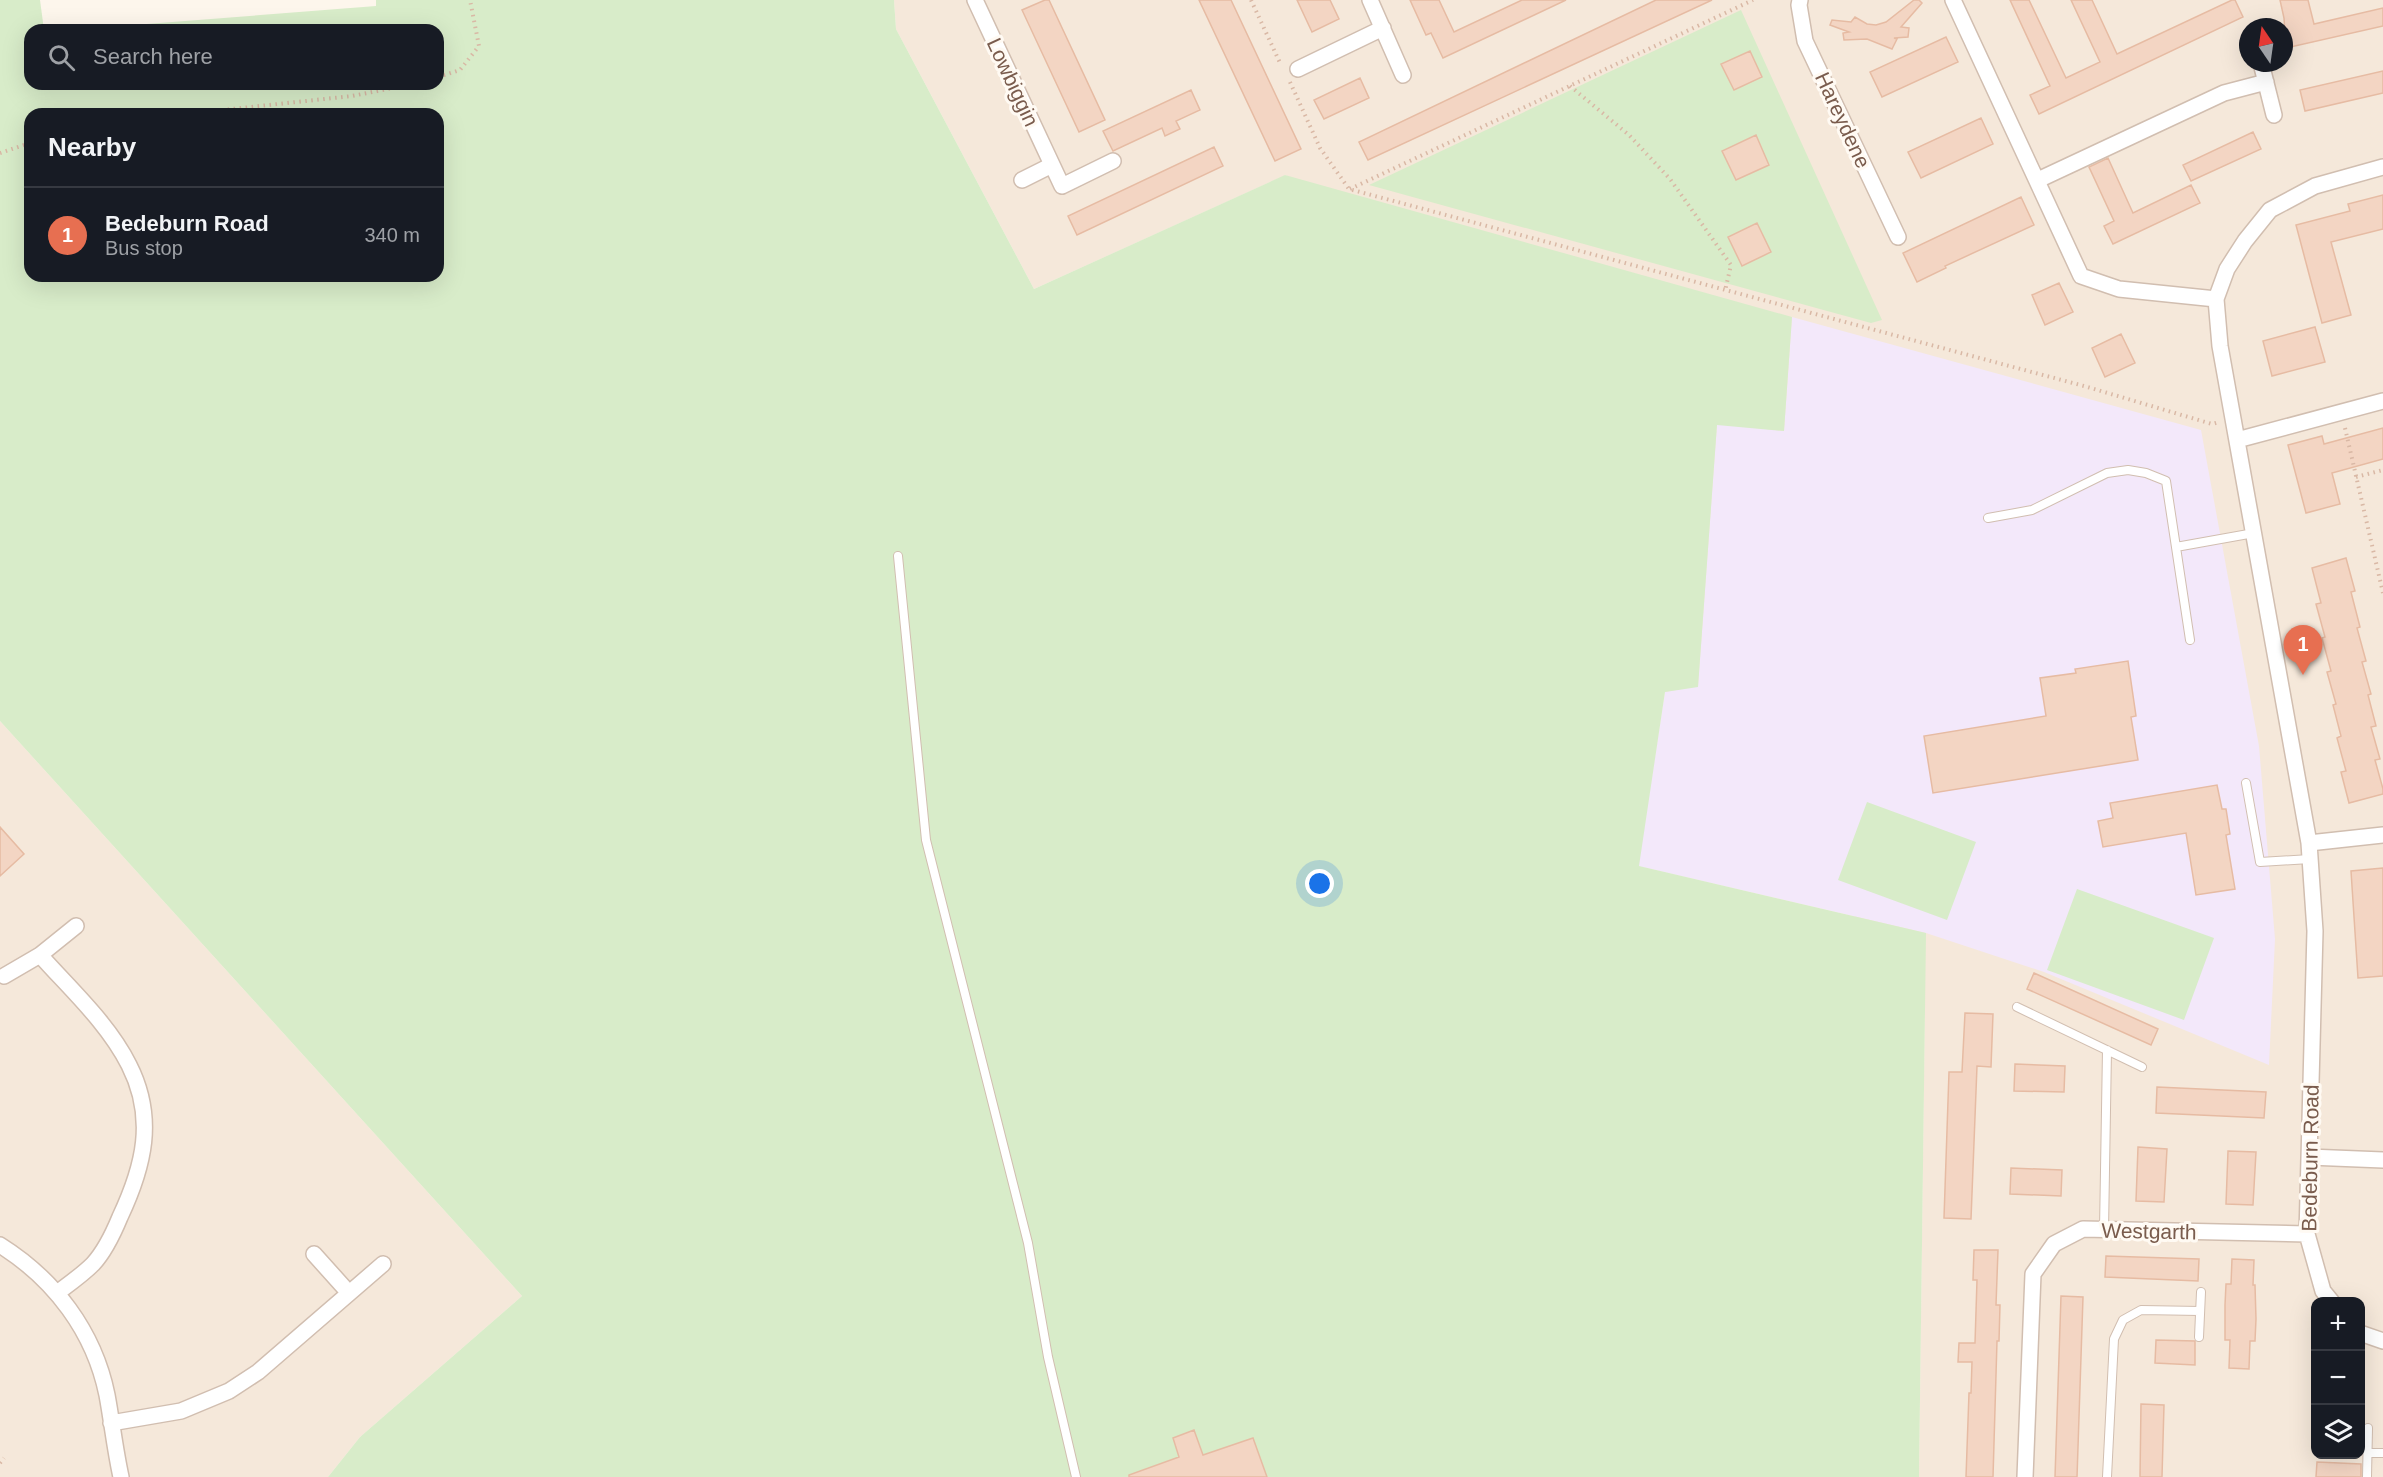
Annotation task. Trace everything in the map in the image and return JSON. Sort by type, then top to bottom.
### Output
[{"type":"street","name":"Lowbiggin","points":[[975,0],[1062,186],[1113,161]]},
{"type":"street","points":[[1370,0],[1403,75]]},
{"type":"street","name":"Hareydene","points":[[1800,0],[1805,41],[1898,237]]},
{"type":"street","points":[[1953,0],[2081,276],[2119,289],[2216,299]]},
{"type":"street","points":[[1298,69],[1383,28]]},
{"type":"street","points":[[2263,72],[2274,115]]},
{"type":"street","points":[[2038,180],[2224,93],[2266,82]]},
{"type":"street","points":[[1022,180],[1052,165]]},
{"type":"street","name":"Bedeburn Road","points":[[2328,1297],[2324,1291],[2307,1234],[2315,931],[2309,843],[2220,346],[2216,299],[2228,269],[2245,241],[2270,210],[2315,186],[2383,167]]},
{"type":"street","points":[[2237,440],[2383,401]]},
{"type":"street","points":[[2309,843],[2383,835]]},
{"type":"street","points":[[4,976],[40,955],[76,926]]},
{"type":"street","points":[[40,955],[119,1047],[137,1082],[145,1134],[144,1151],[137,1180],[106,1247],[93,1263],[57,1293]]},
{"type":"street","points":[[2309,1157],[2383,1160]]},
{"type":"street","name":"Westgarth","points":[[2025,1477],[2033,1274],[2054,1244],[2083,1229],[2307,1234]]},
{"type":"street","points":[[0,1245],[32,1268],[57,1293],[74,1314],[96,1356],[107,1395],[121,1477]]},
{"type":"street","points":[[314,1254],[349,1293]]},
{"type":"street","points":[[111,1423],[181,1411],[229,1391],[258,1372],[383,1263]]},
{"type":"street","points":[[2365,1334],[2383,1341]]},
{"type":"lane","points":[[1988,518],[2032,510],[2107,473],[2128,470],[2146,473],[2166,481],[2190,640]]},
{"type":"lane","points":[[2176,547],[2254,533]]},
{"type":"lane","points":[[898,556],[926,840],[1028,1243],[1048,1357],[1076,1477]]},
{"type":"lane","points":[[2246,783],[2260,862],[2310,859]]},
{"type":"lane","points":[[2017,1006],[2142,1067]]},
{"type":"lane","points":[[2104,1230],[2107,1050]]},
{"type":"lane","points":[[2199,1337],[2201,1292]]},
{"type":"lane","points":[[2107,1477],[2114,1339],[2123,1320],[2141,1310],[2200,1311]]},
{"type":"lane","points":[[2367,1477],[2368,1428]]},
{"type":"lane","points":[[2368,1453],[2383,1454]]},
{"type":"path","points":[[444,75],[460,70],[479,46],[470,0]]},
{"type":"path","points":[[1251,0],[1320,148],[1349,189],[2084,386],[2212,424],[2233,419]]},
{"type":"path","points":[[1349,189],[1754,0]]},
{"type":"path","points":[[1570,86],[1629,135],[1670,179],[1731,265],[1725,291]]},
{"type":"path","points":[[241,108],[352,96],[382,90]]},
{"type":"path","points":[[0,153],[24,145]]},
{"type":"path","points":[[2341,412],[2383,593]]},
{"type":"path","points":[[2356,477],[2383,470]]},
{"type":"path","points":[[0,1463],[4,1458]]},
{"type":"shaded area","points":[[894,0],[2383,0],[2383,1477],[1919,1477],[1925,1000],[1665,692],[1286,175],[1034,289],[896,29]]},
{"type":"shaded area","points":[[1792,317],[2201,430],[2259,746],[2275,939],[2269,1065],[2044,972],[1926,933],[1638,866],[1665,692],[1698,686],[1717,424],[1784,431]]},
{"type":"shaded area","points":[[0,721],[522,1296],[360,1437],[328,1477],[0,1477]]},
{"type":"green space","points":[[0,0],[40,0],[43,24],[24,24],[24,90],[444,90],[444,24],[146,24],[376,6],[376,0],[894,0],[896,29],[1034,289],[1285,175],[1792,317],[1784,431],[1717,425],[1698,687],[1665,692],[1639,866],[1926,933],[1919,1477],[328,1477],[360,1437],[522,1296],[0,721]]},
{"type":"green space","points":[[1741,10],[1882,320],[1871,323],[1369,185]]},
{"type":"green space","points":[[1867,802],[1976,842],[1947,920],[1838,880]]},
{"type":"green space","points":[[2077,889],[2214,938],[2184,1020],[2047,970]]},
{"type":"building","points":[[1049,0],[1105,120],[1079,132],[1022,10]]},
{"type":"building","points":[[1199,0],[1231,0],[1301,149],[1275,161]]},
{"type":"building","points":[[1297,0],[1330,0],[1339,19],[1312,32]]},
{"type":"building","points":[[1410,0],[1439,0],[1454,32],[1522,0],[1566,0],[1443,58],[1431,33],[1426,35]]},
{"type":"building","points":[[1656,0],[1712,0],[1368,160],[1359,142]]},
{"type":"building","points":[[1914,0],[1922,3],[1901,27],[1909,28],[1908,37],[1894,38],[1897,39],[1892,49],[1867,39],[1844,40],[1843,33],[1849,32],[1830,25],[1832,20],[1851,22],[1855,17],[1867,24],[1876,25],[1886,22]]},
{"type":"building","points":[[2010,0],[2029,0],[2066,78],[2100,62],[2071,0],[2092,0],[2117,54],[2232,0],[2235,0],[2243,17],[2039,114],[2030,95],[2050,86]]},
{"type":"building","points":[[2280,0],[2308,0],[2314,24],[2383,8],[2383,26],[2293,46],[2293,18],[2284,18]]},
{"type":"building","points":[[1946,37],[1958,62],[1882,97],[1870,72]]},
{"type":"building","points":[[1750,51],[1762,77],[1734,90],[1721,64]]},
{"type":"building","points":[[2383,71],[2383,93],[2305,111],[2300,90]]},
{"type":"building","points":[[1360,78],[1369,98],[1324,119],[1314,100]]},
{"type":"building","points":[[1191,90],[1200,110],[1176,121],[1180,129],[1165,136],[1162,128],[1113,151],[1103,131]]},
{"type":"building","points":[[1981,118],[1993,144],[1921,178],[1908,152]]},
{"type":"building","points":[[2253,132],[2261,149],[2191,181],[2183,165]]},
{"type":"building","points":[[1756,135],[1769,165],[1736,180],[1722,151]]},
{"type":"building","points":[[1214,147],[1223,166],[1077,235],[1068,216]]},
{"type":"building","points":[[2108,158],[2133,213],[2191,185],[2200,203],[2113,244],[2104,226],[2114,221],[2089,167]]},
{"type":"building","points":[[2383,195],[2383,229],[2331,242],[2351,315],[2322,323],[2296,225],[2350,211],[2348,204]]},
{"type":"building","points":[[2021,197],[2034,225],[1945,266],[1946,268],[1917,282],[1903,253]]},
{"type":"building","points":[[1757,223],[1771,252],[1742,266],[1728,237]]},
{"type":"building","points":[[2059,283],[2073,312],[2045,325],[2032,295]]},
{"type":"building","points":[[2315,327],[2325,362],[2272,376],[2263,341]]},
{"type":"building","points":[[2121,334],[2135,363],[2105,377],[2092,348]]},
{"type":"building","points":[[2383,428],[2383,459],[2332,473],[2340,504],[2306,513],[2288,445],[2322,436],[2324,444]]},
{"type":"building","points":[[2346,558],[2355,591],[2351,592],[2366,661],[2362,662],[2371,694],[2368,695],[2376,726],[2371,727],[2380,759],[2375,760],[2383,789],[2383,794],[2349,803],[2341,772],[2346,771],[2337,738],[2341,736],[2333,705],[2336,704],[2327,672],[2331,671],[2316,604],[2321,603],[2312,568]]},
{"type":"building","points":[[2128,661],[2136,716],[2131,717],[2138,760],[1933,793],[1924,736],[2046,716],[2040,678],[2076,673],[2075,669]]},
{"type":"building","points":[[2217,785],[2222,809],[2226,809],[2230,834],[2226,835],[2235,889],[2196,895],[2186,833],[2103,847],[2098,821],[2113,818],[2110,803]]},
{"type":"building","points":[[0,827],[24,854],[0,876]]},
{"type":"building","points":[[2383,868],[2383,976],[2358,978],[2351,871]]},
{"type":"building","points":[[2034,973],[2158,1029],[2151,1045],[2027,989]]},
{"type":"building","points":[[1965,1013],[1993,1014],[1991,1067],[1977,1066],[1971,1219],[1944,1218],[1949,1072],[1962,1072]]},
{"type":"building","points":[[2015,1064],[2065,1066],[2064,1092],[2014,1091]]},
{"type":"building","points":[[2157,1087],[2266,1092],[2264,1118],[2156,1113]]},
{"type":"building","points":[[2138,1147],[2167,1149],[2164,1202],[2136,1201]]},
{"type":"building","points":[[2228,1151],[2256,1152],[2253,1205],[2226,1204]]},
{"type":"building","points":[[2011,1168],[2062,1170],[2061,1196],[2010,1194]]},
{"type":"building","points":[[1974,1250],[1998,1250],[1996,1305],[2000,1305],[1993,1477],[1966,1477],[1972,1362],[1958,1362],[1959,1343],[1975,1343],[1977,1280],[1973,1280]]},
{"type":"building","points":[[2106,1256],[2199,1259],[2198,1281],[2105,1277]]},
{"type":"building","points":[[2232,1259],[2254,1260],[2255,1341],[2250,1341],[2249,1369],[2229,1368],[2230,1340],[2225,1340],[2225,1305],[2226,1284],[2231,1284]]},
{"type":"building","points":[[2061,1296],[2083,1297],[2077,1477],[2055,1477]]},
{"type":"building","points":[[2156,1340],[2195,1341],[2195,1365],[2155,1363]]},
{"type":"building","points":[[2141,1404],[2164,1405],[2162,1477],[2140,1477]]},
{"type":"building","points":[[1194,1430],[1203,1455],[1253,1438],[1267,1477],[1129,1477],[1129,1475],[1179,1457],[1173,1438]]},
{"type":"building","points":[[2317,1462],[2361,1464],[2361,1477],[2316,1477]]},
{"type":"place","name":"Bedeburn Road","points":[[2303,675]]}]
